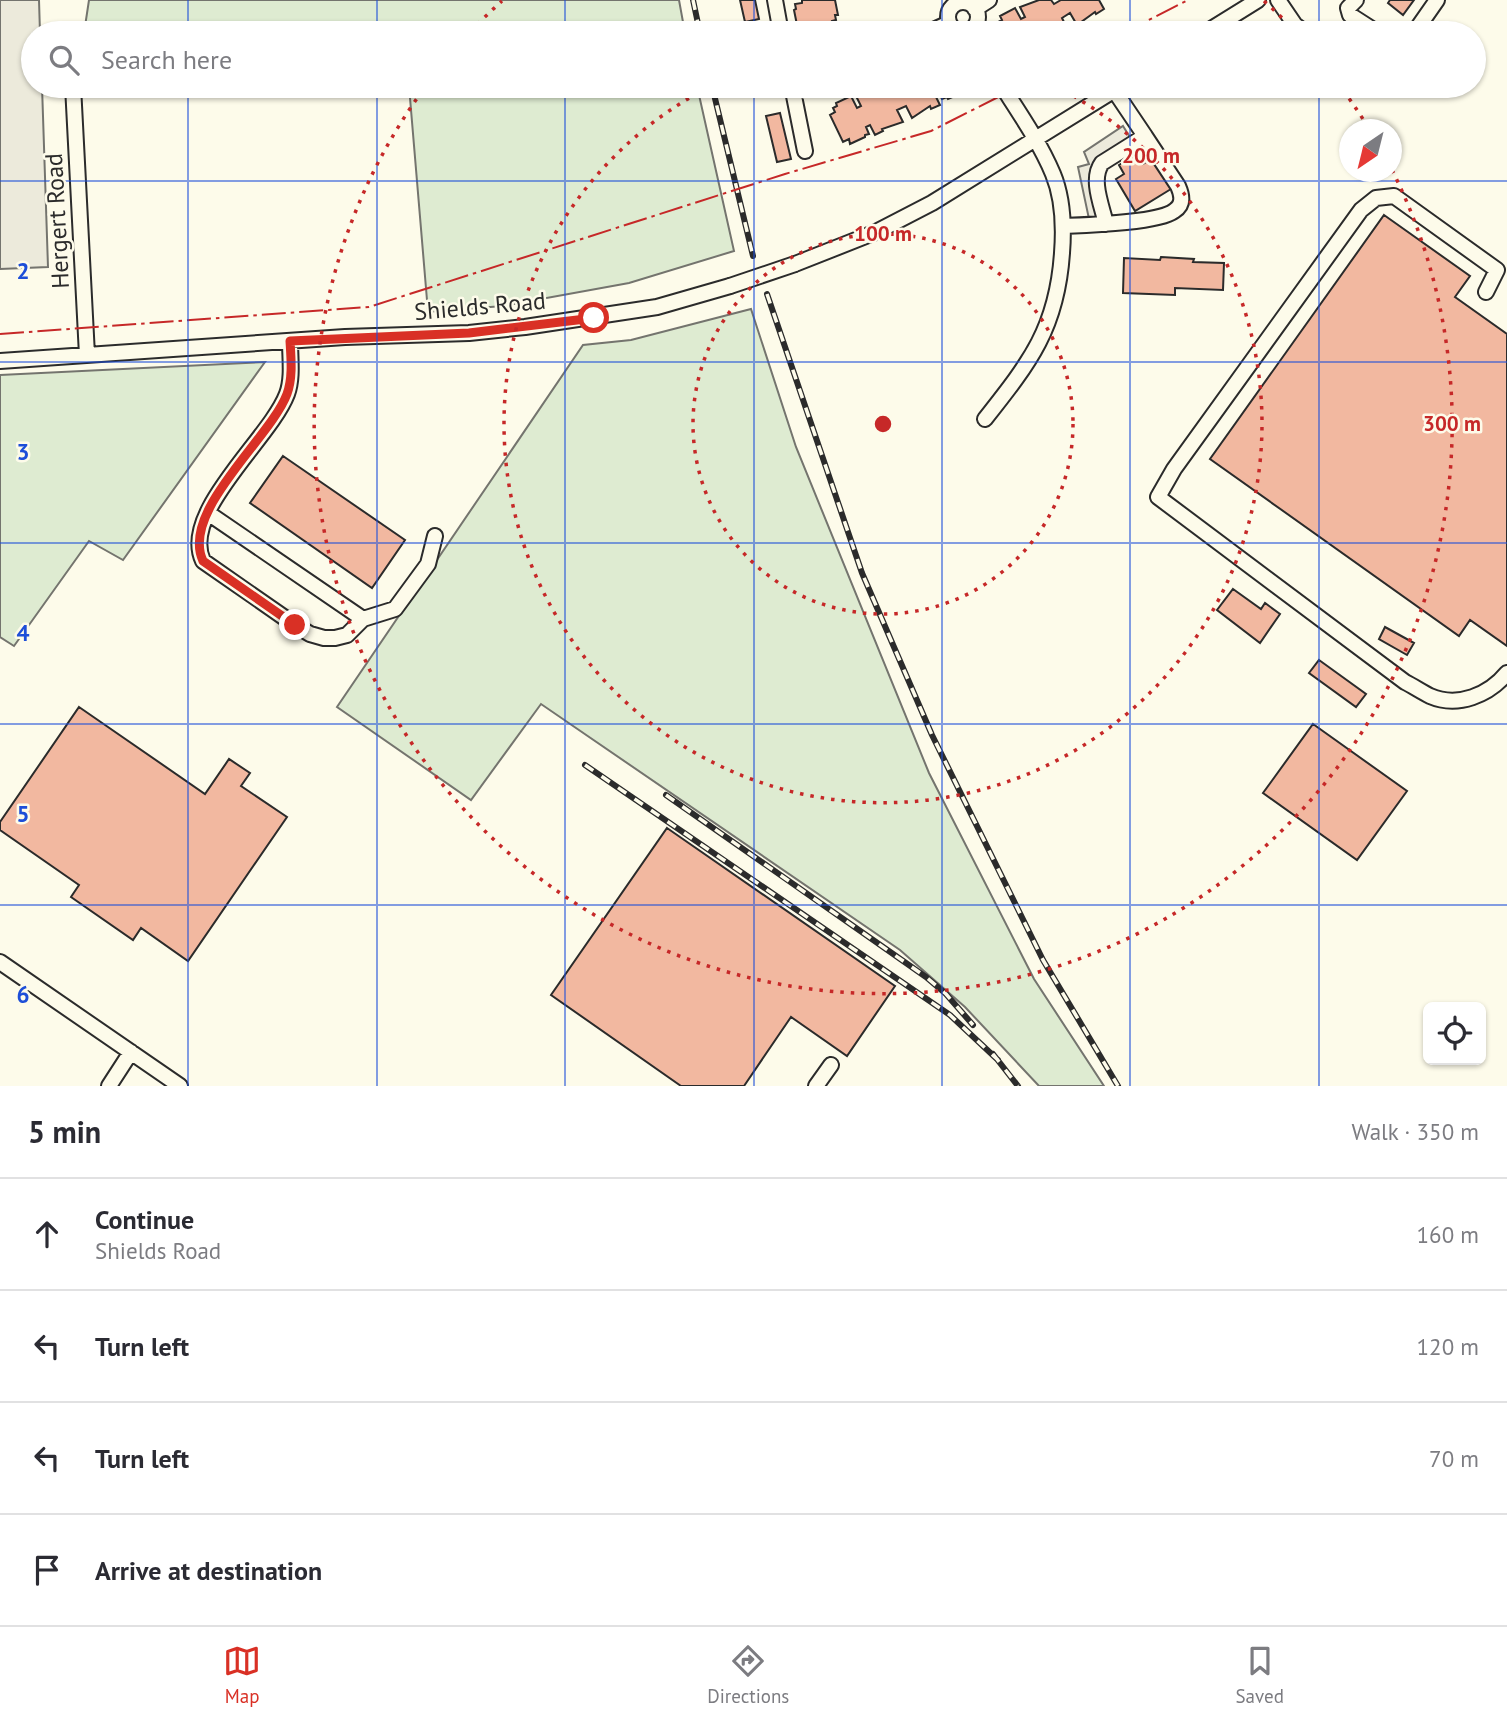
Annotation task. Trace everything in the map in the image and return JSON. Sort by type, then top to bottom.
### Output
[{"type":"street","points":[[775,0],[779,21]]},
{"type":"street","points":[[975,9],[989,0]]},
{"type":"street","points":[[1224,21],[1258,0]]},
{"type":"street","points":[[1278,0],[1291,21]]},
{"type":"street","points":[[1356,0],[1348,8],[1350,15],[1359,21]]},
{"type":"street","points":[[1422,21],[1437,0]]},
{"type":"street","points":[[949,21],[950,9],[958,3],[967,3],[975,9],[977,21]]},
{"type":"street","name":"Hergert Road","points":[[74,98],[87,355]]},
{"type":"street","points":[[794,98],[805,151]]},
{"type":"street","points":[[985,419],[1021,374],[1037,348],[1050,319],[1060,286],[1063,226],[1054,176],[1009,98]]},
{"type":"street","name":"Shields Road","points":[[0,361],[290,341],[469,333],[657,307],[795,264],[876,232],[932,203],[1100,98]]},
{"type":"street","points":[[1063,226],[1106,224],[1164,215],[1175,211],[1181,204],[1182,195],[1123,98]]},
{"type":"street","points":[[1106,224],[1096,177],[1098,168],[1145,136]]},
{"type":"street","points":[[1486,292],[1497,270],[1394,196],[1376,198],[1361,210],[1174,469],[1158,497],[1405,682],[1432,697],[1454,701],[1478,696],[1498,684],[1507,673]]},
{"type":"street","points":[[290,341],[291,374],[286,397],[217,495],[198,534],[197,549],[203,561],[310,634],[335,638],[347,635],[363,619],[395,609],[428,564],[435,536]]},
{"type":"street","points":[[208,513],[363,619]]},
{"type":"street","points":[[0,962],[180,1086]]},
{"type":"street","points":[[108,1086],[131,1052]]},
{"type":"street","points":[[816,1086],[831,1065]]},
{"type":"green space","points":[[89,0],[679,0],[683,21],[86,21]]},
{"type":"green space","points":[[410,98],[700,98],[734,251],[629,283],[503,306],[428,312]]},
{"type":"green space","points":[[751,309],[796,447],[929,773],[1034,979],[1104,1086],[1039,1086],[965,1007],[900,950],[541,704],[471,800],[337,707],[583,345],[631,340]]},
{"type":"green space","points":[[265,362],[123,560],[89,541],[14,646],[0,637],[0,375]]},
{"type":"shaded area","points":[[0,0],[39,0],[40,21],[21,21],[21,98],[42,98],[48,267],[0,269]]},
{"type":"shaded area","points":[[1123,126],[1131,139],[1094,164],[1103,217],[1089,219],[1078,167],[1089,164],[1084,152]]},
{"type":"building","points":[[740,0],[755,0],[759,19],[745,21]]},
{"type":"building","points":[[802,0],[835,0],[838,15],[835,15],[836,20],[796,21],[795,4],[802,3]]},
{"type":"building","points":[[1039,0],[1051,0],[1054,4],[1061,0],[1099,0],[1104,9],[1083,21],[1075,21],[1070,13],[1062,18],[1064,21],[1000,21],[1000,16],[1015,8],[1021,19],[1025,17],[1020,7]]},
{"type":"building","points":[[1390,0],[1414,0],[1403,15],[1388,3]]},
{"type":"building","points":[[847,98],[852,98],[857,108],[861,106],[857,98],[936,98],[940,105],[931,109],[930,106],[912,118],[906,106],[897,110],[903,122],[882,129],[883,131],[875,135],[870,125],[866,127],[869,134],[865,137],[850,144],[849,139],[843,142],[830,115],[835,112],[833,108],[837,106],[836,103]]},
{"type":"building","points":[[780,113],[791,159],[777,162],[766,116]]},
{"type":"building","points":[[1137,154],[1143,164],[1153,158],[1171,189],[1135,211],[1116,179],[1124,174],[1119,165]]},
{"type":"building","points":[[1384,215],[1470,276],[1455,297],[1507,334],[1507,646],[1470,620],[1459,636],[1210,459]]},
{"type":"building","points":[[1161,257],[1224,263],[1223,290],[1175,288],[1175,295],[1123,293],[1124,258],[1160,260]]},
{"type":"building","points":[[283,456],[405,540],[372,588],[250,503]]},
{"type":"building","points":[[1233,589],[1261,609],[1265,603],[1280,614],[1260,643],[1217,610]]},
{"type":"building","points":[[1385,627],[1414,643],[1407,655],[1379,639]]},
{"type":"building","points":[[1319,660],[1366,694],[1356,707],[1309,673]]},
{"type":"building","points":[[79,707],[205,794],[229,759],[250,773],[241,786],[287,817],[188,961],[141,928],[133,940],[71,897],[79,885],[0,830],[0,822]]},
{"type":"building","points":[[1313,724],[1407,791],[1357,860],[1263,793]]},
{"type":"building","points":[[667,828],[895,986],[847,1056],[791,1017],[744,1086],[681,1086],[551,995]]},
{"type":"railway","points":[[693,0],[697,21]]},
{"type":"railway","points":[[715,98],[753,256]]},
{"type":"railway","points":[[767,294],[862,573],[932,735],[1043,960],[1118,1086]]},
{"type":"railway","points":[[585,765],[950,1015],[998,1060]]},
{"type":"railway","points":[[666,795],[926,977],[946,994],[973,1025]]},
{"type":"railway","points":[[993,1054],[1018,1086]]},
{"type":"power","points":[[1147,21],[1188,0]]},
{"type":"power","points":[[0,334],[369,307],[785,174],[931,131],[996,98]]},
{"type":"route","points":[[295,625],[203,561],[197,549],[198,534],[217,495],[286,397],[291,374],[290,341],[469,333],[594,318]]}]
